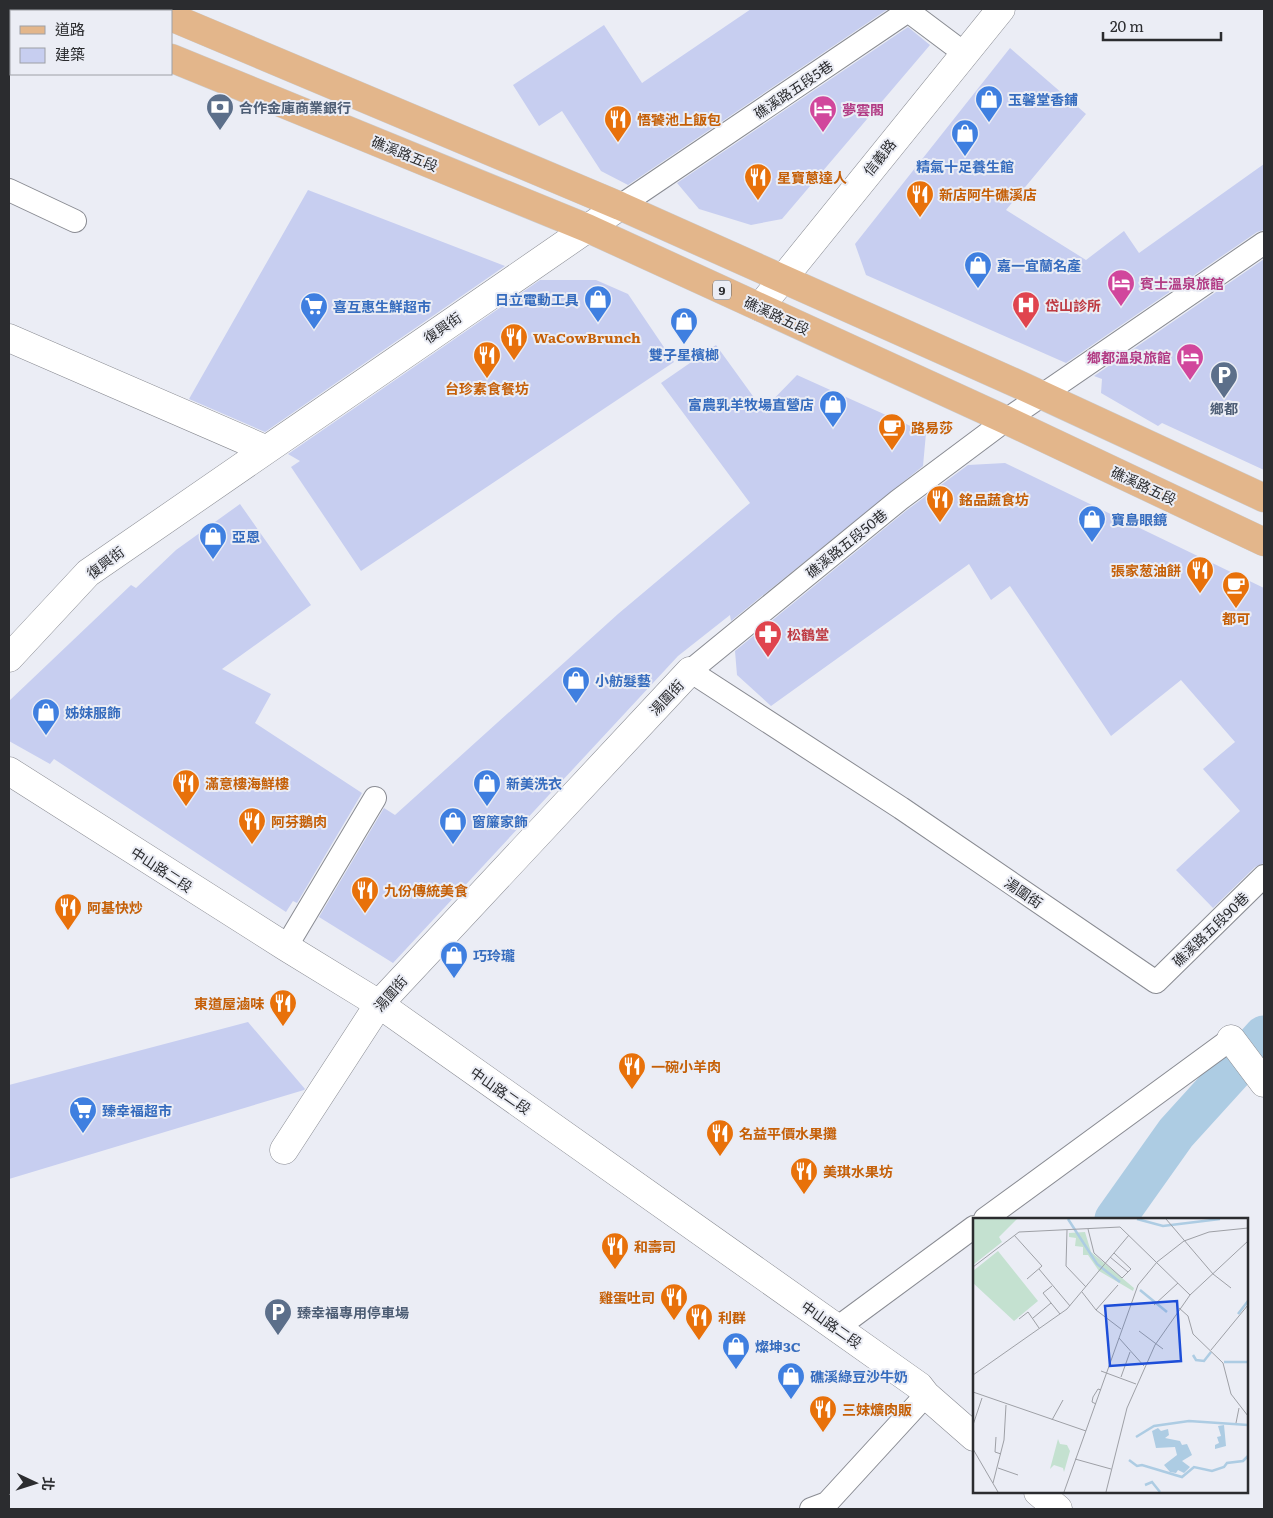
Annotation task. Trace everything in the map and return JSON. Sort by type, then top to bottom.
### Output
[{"type":"main road","points":[[172,17],[620,206],[1043,396],[1264,498]]},
{"type":"main road","name":"礁溪路五段","points":[[172,58],[587,228],[1006,420],[1264,542]]},
{"type":"street","name":"信義路","points":[[760,307],[781,278],[1002,9]]},
{"type":"street","name":"復興街","points":[[9,658],[88,573],[620,206]]},
{"type":"street","points":[[9,338],[265,450]]},
{"type":"street","name":"湯圍街","points":[[284,1150],[379,1004],[690,671]]},
{"type":"street","name":"中山路二段","points":[[9,771],[379,1004],[919,1386],[926,1395],[973,1436]]},
{"type":"street","points":[[1230,1039],[1264,1083]]},
{"type":"street","points":[[1039,1493],[1058,1509]]},
{"type":"lane","name":"礁溪路五段5巷","points":[[620,206],[908,11],[964,53]]},
{"type":"lane","points":[[9,190],[75,222]]},
{"type":"lane","name":"礁溪路五段50巷","points":[[690,671],[899,500],[1006,420],[1264,243]]},
{"type":"lane","name":"湯圍街","points":[[690,671],[901,808],[1156,982]]},
{"type":"lane","points":[[286,947],[375,798]]},
{"type":"lane","name":"礁溪路五段90巷","points":[[1156,982],[1264,876]]},
{"type":"lane","points":[[986,1218],[1230,1039]]},
{"type":"lane","points":[[837,1328],[973,1228]]},
{"type":"lane","points":[[811,1509],[827,1503],[926,1395]]},
{"type":"building","points":[[751,9],[888,9],[628,185],[601,171],[562,111],[539,126],[513,85],[604,25],[642,83]]},
{"type":"building","points":[[908,27],[930,45],[782,219],[751,225],[699,209],[677,183]]},
{"type":"building","points":[[1010,48],[1086,114],[1006,210],[1086,260],[1124,231],[1139,253],[1264,164],[1264,230],[1257,232],[1066,363],[866,275],[855,244]]},
{"type":"building","name":"喜互惠生鮮超市","points":[[308,190],[505,266],[265,432],[189,399]]},
{"type":"building","points":[[1264,259],[1264,470],[1162,423],[1158,426],[1101,393],[1102,379],[1094,376]]},
{"type":"building","points":[[540,280],[596,280],[628,294],[674,362],[361,571],[291,467],[300,461],[288,454]]},
{"type":"building","points":[[716,345],[763,410],[797,375],[926,433],[923,466],[731,621],[730,615],[678,656],[393,963],[319,917],[384,808],[395,815],[618,614],[750,503],[661,383]]},
{"type":"building","points":[[1005,463],[1264,588],[1264,863],[1255,867],[1213,908],[1176,870],[1240,811],[1203,769],[1235,742],[1181,680],[1111,736],[1010,586],[991,600],[969,564],[771,706],[737,675],[735,651],[907,510],[968,465]]},
{"type":"building","points":[[240,504],[311,605],[222,669],[271,694],[255,723],[362,793],[297,903],[293,901],[286,912],[54,759],[50,764],[9,741],[9,701],[131,585],[136,588],[176,550]]},
{"type":"building","name":"臻幸福超市","points":[[248,1022],[304,1090],[9,1179],[9,1085]]},
{"type":"waterway","points":[[1116,1218],[1176,1133],[1264,1036]]},
{"type":"place","name":"玉馨堂香鋪","points":[[989,123]]},
{"type":"place","name":"合作金庫商業銀行","points":[[220,131]]},
{"type":"place","name":"夢雲閣","points":[[823,133]]},
{"type":"place","name":"悟饕池上飯包","points":[[618,143]]},
{"type":"place","name":"精氣十足養生館","points":[[965,157]]},
{"type":"place","name":"星寶蔥達人","points":[[758,201]]},
{"type":"place","name":"新店阿牛礁溪店","points":[[920,218]]},
{"type":"place","name":"嘉一宜蘭名產","points":[[978,289]]},
{"type":"place","name":"賓士溫泉旅館","points":[[1121,307]]},
{"type":"place","name":"日立電動工具","points":[[598,323]]},
{"type":"place","name":"岱山診所","points":[[1026,329]]},
{"type":"place","name":"喜互惠生鮮超市","points":[[314,330]]},
{"type":"place","name":"雙子星檳榔","points":[[684,345]]},
{"type":"place","name":"WaCowBrunch","points":[[514,361]]},
{"type":"place","name":"台珍素食餐坊","points":[[487,379]]},
{"type":"place","name":"鄉都溫泉旅館","points":[[1190,381]]},
{"type":"place","name":"鄉都","points":[[1224,399]]},
{"type":"place","name":"富農乳羊牧場直營店","points":[[833,428]]},
{"type":"place","name":"路易莎","points":[[892,451]]},
{"type":"place","name":"銘品蔬食坊","points":[[940,523]]},
{"type":"place","name":"寶島眼鏡","points":[[1092,543]]},
{"type":"place","name":"亞恩","points":[[213,560]]},
{"type":"place","name":"張家葱油餅","points":[[1200,594]]},
{"type":"place","name":"都可","points":[[1236,609]]},
{"type":"place","name":"松鶴堂","points":[[768,658]]},
{"type":"place","name":"小舫髮藝","points":[[576,704]]},
{"type":"place","name":"姊妹服飾","points":[[46,736]]},
{"type":"place","name":"滿意樓海鮮樓","points":[[186,807]]},
{"type":"place","name":"新美洗衣","points":[[487,807]]},
{"type":"place","name":"阿芬鵝肉","points":[[252,845]]},
{"type":"place","name":"窗簾家飾","points":[[453,845]]},
{"type":"place","name":"九份傳統美食","points":[[365,914]]},
{"type":"place","name":"阿基快炒","points":[[68,931]]},
{"type":"place","name":"巧玲瓏","points":[[454,979]]},
{"type":"place","name":"東道屋滷味","points":[[283,1027]]},
{"type":"place","name":"一碗小羊肉","points":[[632,1090]]},
{"type":"place","name":"臻幸福超市","points":[[83,1134]]},
{"type":"place","name":"名益平價水果攤","points":[[720,1157]]},
{"type":"place","name":"美琪水果坊","points":[[804,1195]]},
{"type":"place","name":"和壽司","points":[[615,1270]]},
{"type":"place","name":"雞蛋吐司","points":[[674,1321]]},
{"type":"place","name":"臻幸福專用停車場","points":[[278,1336]]},
{"type":"place","name":"利群","points":[[699,1341]]},
{"type":"place","name":"燦坤3C","points":[[736,1370]]},
{"type":"place","name":"礁溪綠豆沙牛奶","points":[[791,1400]]},
{"type":"place","name":"三妹爌肉販","points":[[823,1433]]}]
